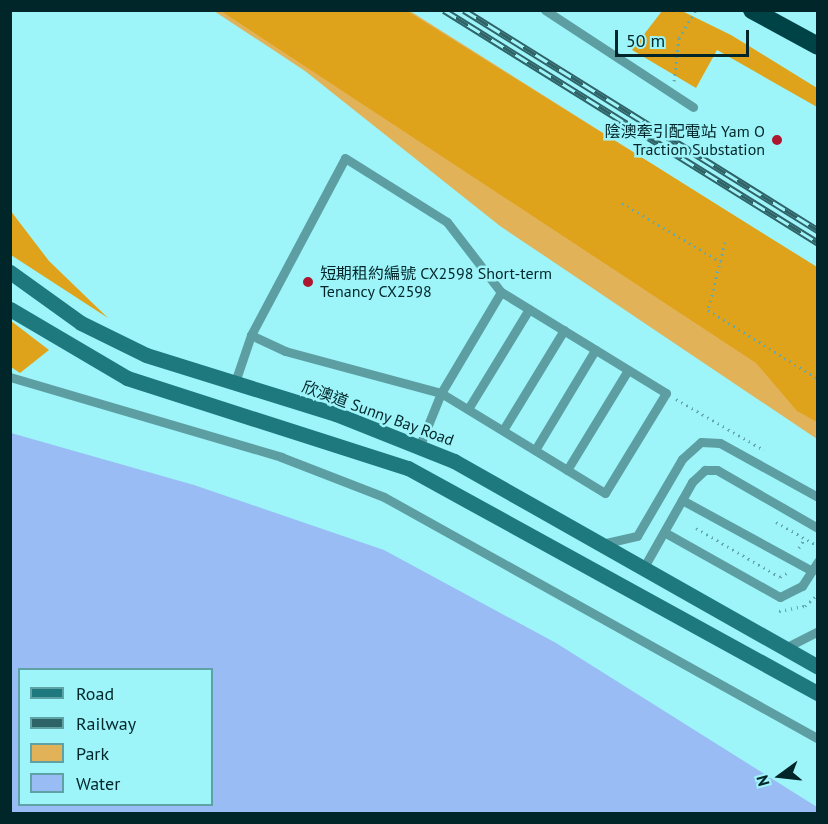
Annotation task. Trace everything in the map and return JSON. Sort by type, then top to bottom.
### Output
[{"type":"highway","points":[[752,10],[818,46]]},
{"type":"main road","name":"欣澳道 Sunny Bay Road","points":[[10,272],[112,340],[234,385],[420,445],[604,542],[818,667]]},
{"type":"main road","points":[[10,309],[127,378],[408,468],[818,693]]},
{"type":"main road","points":[[408,468],[420,445]]},
{"type":"lane","points":[[545,10],[693,107]]},
{"type":"lane","points":[[234,385],[251,335],[345,158],[447,222],[501,292],[666,393],[605,493],[441,393],[285,351],[251,335]]},
{"type":"lane","points":[[420,445],[441,393],[501,292]]},
{"type":"lane","points":[[468,409],[529,309]]},
{"type":"lane","points":[[503,430],[564,330]]},
{"type":"lane","points":[[535,450],[596,350]]},
{"type":"lane","points":[[567,470],[628,370]]},
{"type":"lane","points":[[10,377],[281,457],[384,497],[818,739]]},
{"type":"lane","points":[[604,542],[638,536],[682,459],[701,442],[720,443],[818,497]]},
{"type":"lane","points":[[644,567],[697,475],[717,470],[818,528]]},
{"type":"lane","points":[[682,500],[812,571]]},
{"type":"lane","points":[[664,532],[780,597],[795,593],[818,561]]},
{"type":"lane","points":[[783,648],[818,631]]},
{"type":"path","points":[[672,94],[679,39],[696,10]]},
{"type":"path","points":[[622,203],[721,262]]},
{"type":"path","points":[[725,242],[708,310],[818,379]]},
{"type":"path","points":[[666,393],[767,452]]},
{"type":"green space","points":[[214,11],[410,11],[817,268],[817,439],[500,226],[305,71]]},
{"type":"shaded area","points":[[221,11],[407,11],[817,267],[817,422],[797,411],[756,363]]},
{"type":"shaded area","points":[[662,11],[682,11],[731,35],[817,88],[817,107],[717,50],[696,88],[632,50]]},
{"type":"shaded area","points":[[10,210],[49,261],[108,318],[11,255]]},
{"type":"shaded area","points":[[11,321],[49,350],[20,373],[11,367]]},
{"type":"water","points":[[11,433],[194,485],[384,550],[556,643],[817,807],[817,813],[11,813]]},
{"type":"railway","points":[[444,10],[818,243]]},
{"type":"railway","points":[[464,10],[818,230]]},
{"type":"place","name":"陰澳牽引配電站 Yam O Traction Substation","points":[[777,140]]},
{"type":"place","name":"短期租約編號 CX2598 Short-term Tenancy CX2598","points":[[308,282]]}]
